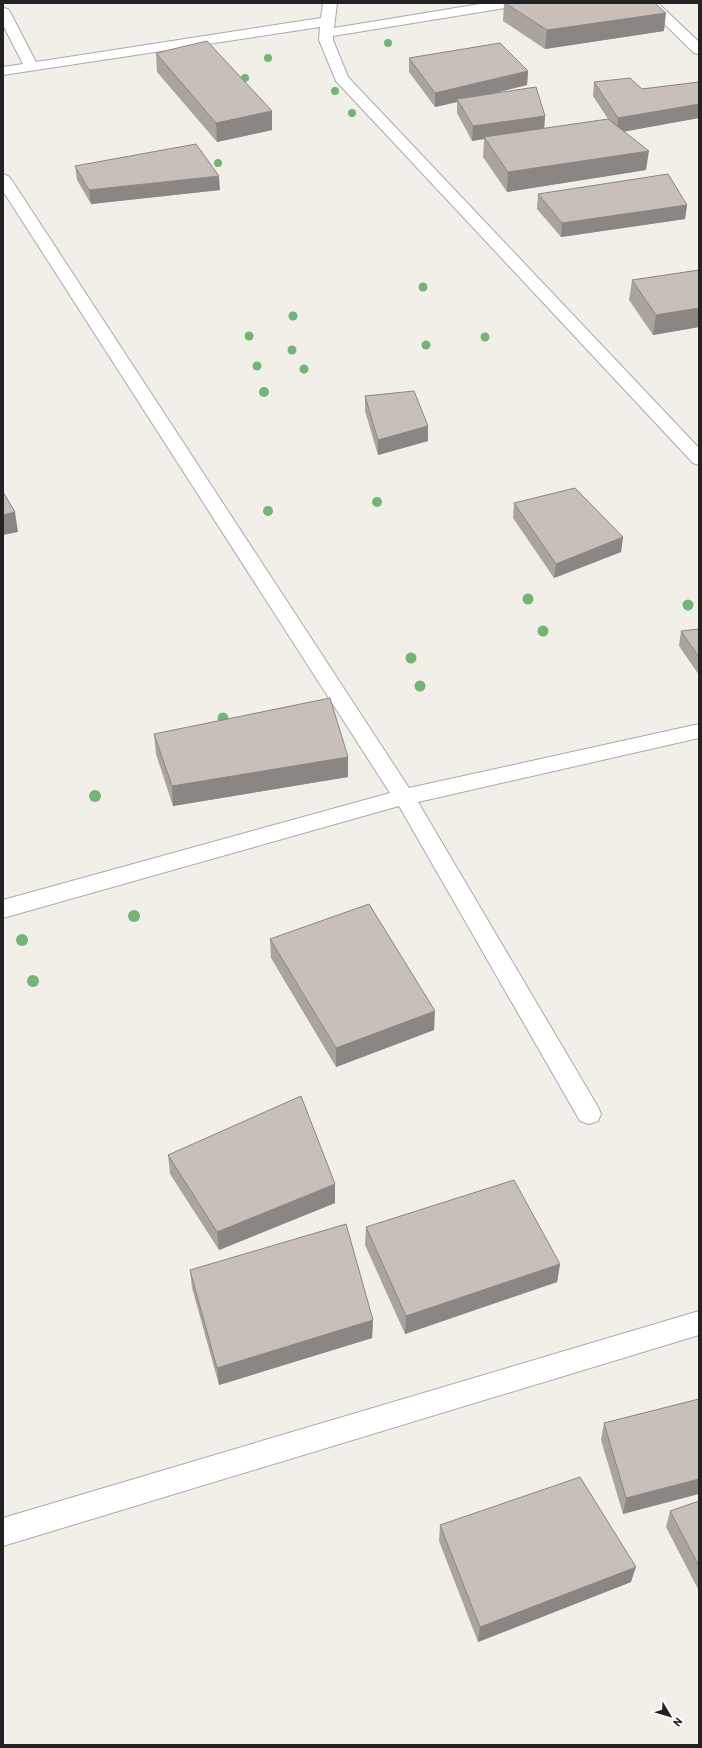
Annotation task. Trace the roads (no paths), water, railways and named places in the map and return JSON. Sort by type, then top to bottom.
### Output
[{"type":"street","points":[[330,3],[326,40],[341,78],[699,459]]},
{"type":"street","points":[[3,71],[512,3]]},
{"type":"street","points":[[650,3],[699,50]]},
{"type":"street","points":[[3,12],[32,67]]},
{"type":"street","points":[[3,179],[404,797],[589,1114]]},
{"type":"street","points":[[3,909],[404,797],[699,731]]},
{"type":"street","points":[[3,1532],[699,1323]]}]
